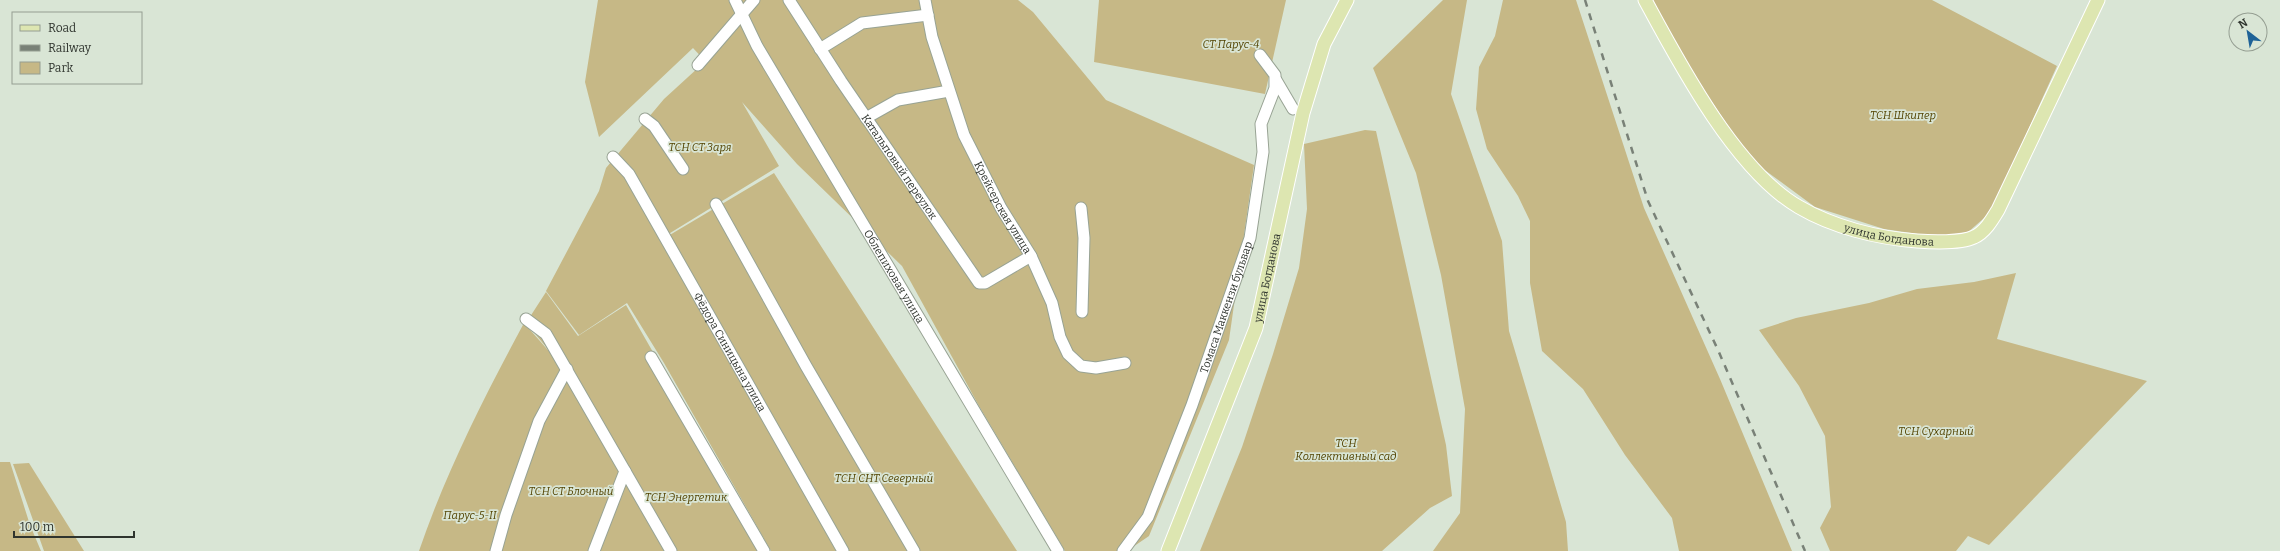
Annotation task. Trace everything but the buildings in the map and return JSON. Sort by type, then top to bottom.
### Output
[{"type":"main road","name":"улица Богданова","points":[[1168,551],[1256,328],[1303,113],[1324,44],[1347,0]]},
{"type":"main road","name":"улица Богданова","points":[[1645,0],[1673,51],[1723,129],[1747,162],[1777,191],[1798,206],[1846,227],[1903,240],[1938,243],[1974,238],[1988,225],[1998,210],[2050,97],[2098,0]]},
{"type":"street","name":"Облепиховая улица","points":[[735,0],[742,17],[775,77],[1058,551]]},
{"type":"street","points":[[698,65],[742,17],[754,0]]},
{"type":"street","name":"Катальповый переулок","points":[[789,0],[866,118],[979,283],[985,283],[1031,256]]},
{"type":"street","name":"Крейсерская улица","points":[[925,0],[932,37],[964,135],[1001,208],[1031,256],[1052,303],[1060,337],[1068,354],[1081,366],[1096,368],[1125,363]]},
{"type":"street","points":[[820,49],[862,23],[928,15]]},
{"type":"street","points":[[1260,55],[1275,75],[1278,84],[1293,109]]},
{"type":"street","name":"Томаса Маккензи бульвар","points":[[1123,551],[1148,517],[1200,384],[1250,238],[1263,152],[1261,124],[1275,88],[1275,75]]},
{"type":"street","points":[[866,118],[898,100],[949,91]]},
{"type":"street","points":[[645,119],[654,126],[683,169]]},
{"type":"street","name":"Фёдора Синицына улица","points":[[613,157],[629,174],[843,551]]},
{"type":"street","points":[[716,204],[806,366],[914,551]]},
{"type":"street","points":[[1081,208],[1084,238],[1082,312]]},
{"type":"street","points":[[526,319],[546,334],[568,369],[671,551]]},
{"type":"street","points":[[651,358],[764,551]]},
{"type":"street","points":[[496,551],[506,515],[539,421],[568,369]]},
{"type":"street","points":[[594,551],[625,471]]},
{"type":"green space","name":"ТСН СТ Заря","points":[[598,0],[1018,0],[1033,12],[1106,100],[1254,165],[1229,340],[1149,536],[1127,551],[1065,551],[979,406],[902,266],[797,164],[742,102],[779,166],[662,238],[836,551],[771,551],[664,363],[627,303],[579,335],[546,291],[599,191],[606,168],[664,99],[699,67],[707,63],[693,48],[599,137],[585,82]]},
{"type":"green space","name":"СТ Парус-4","points":[[1099,0],[1286,0],[1265,94],[1094,62]]},
{"type":"green space","points":[[1443,0],[1467,0],[1451,94],[1502,241],[1509,331],[1566,522],[1568,551],[1433,551],[1460,513],[1465,409],[1441,275],[1416,173],[1373,68]]},
{"type":"green space","points":[[1503,0],[1576,0],[1644,208],[1720,379],[1792,551],[1679,551],[1672,518],[1625,455],[1583,389],[1542,351],[1530,283],[1530,221],[1518,196],[1487,149],[1476,109],[1479,67],[1495,36]]},
{"type":"green space","name":"ТСН Шкипер","points":[[1652,0],[1932,0],[2057,66],[1991,212],[1967,233],[1939,237],[1884,229],[1815,207],[1751,160],[1675,47]]},
{"type":"green space","name":"ТСН Коллективный сад","points":[[1365,130],[1376,131],[1446,445],[1452,496],[1430,508],[1382,551],[1200,551],[1242,447],[1273,354],[1299,268],[1307,209],[1304,144]]},
{"type":"green space","name":"ТСН СНТ Северный","points":[[774,173],[1017,551],[843,551],[668,236]]},
{"type":"green space","name":"ТСН Сухарный","points":[[2016,273],[1997,339],[2147,381],[1989,545],[1968,536],[1956,551],[1830,551],[1820,528],[1831,507],[1825,436],[1799,386],[1759,330],[1796,318],[1869,303],[1917,289],[1974,282]]},
{"type":"green space","points":[[546,292],[578,336],[626,305],[767,551],[665,551],[565,376],[664,551],[419,551],[441,492],[467,435],[524,323],[562,366],[526,323]]},
{"type":"green space","points":[[0,462],[10,462],[30,525],[41,551],[0,551]]},
{"type":"green space","points":[[29,463],[84,551],[44,551],[13,464]]},
{"type":"railway","points":[[1585,0],[1648,201],[1718,350],[1805,551]]},
{"type":"park label","name":"ТСН СТ Блочный","points":[[571,491]]},
{"type":"park label","name":"ТСН Энергетик","points":[[686,497]]},
{"type":"park label","name":"Парус-5-II","points":[[470,515]]}]
